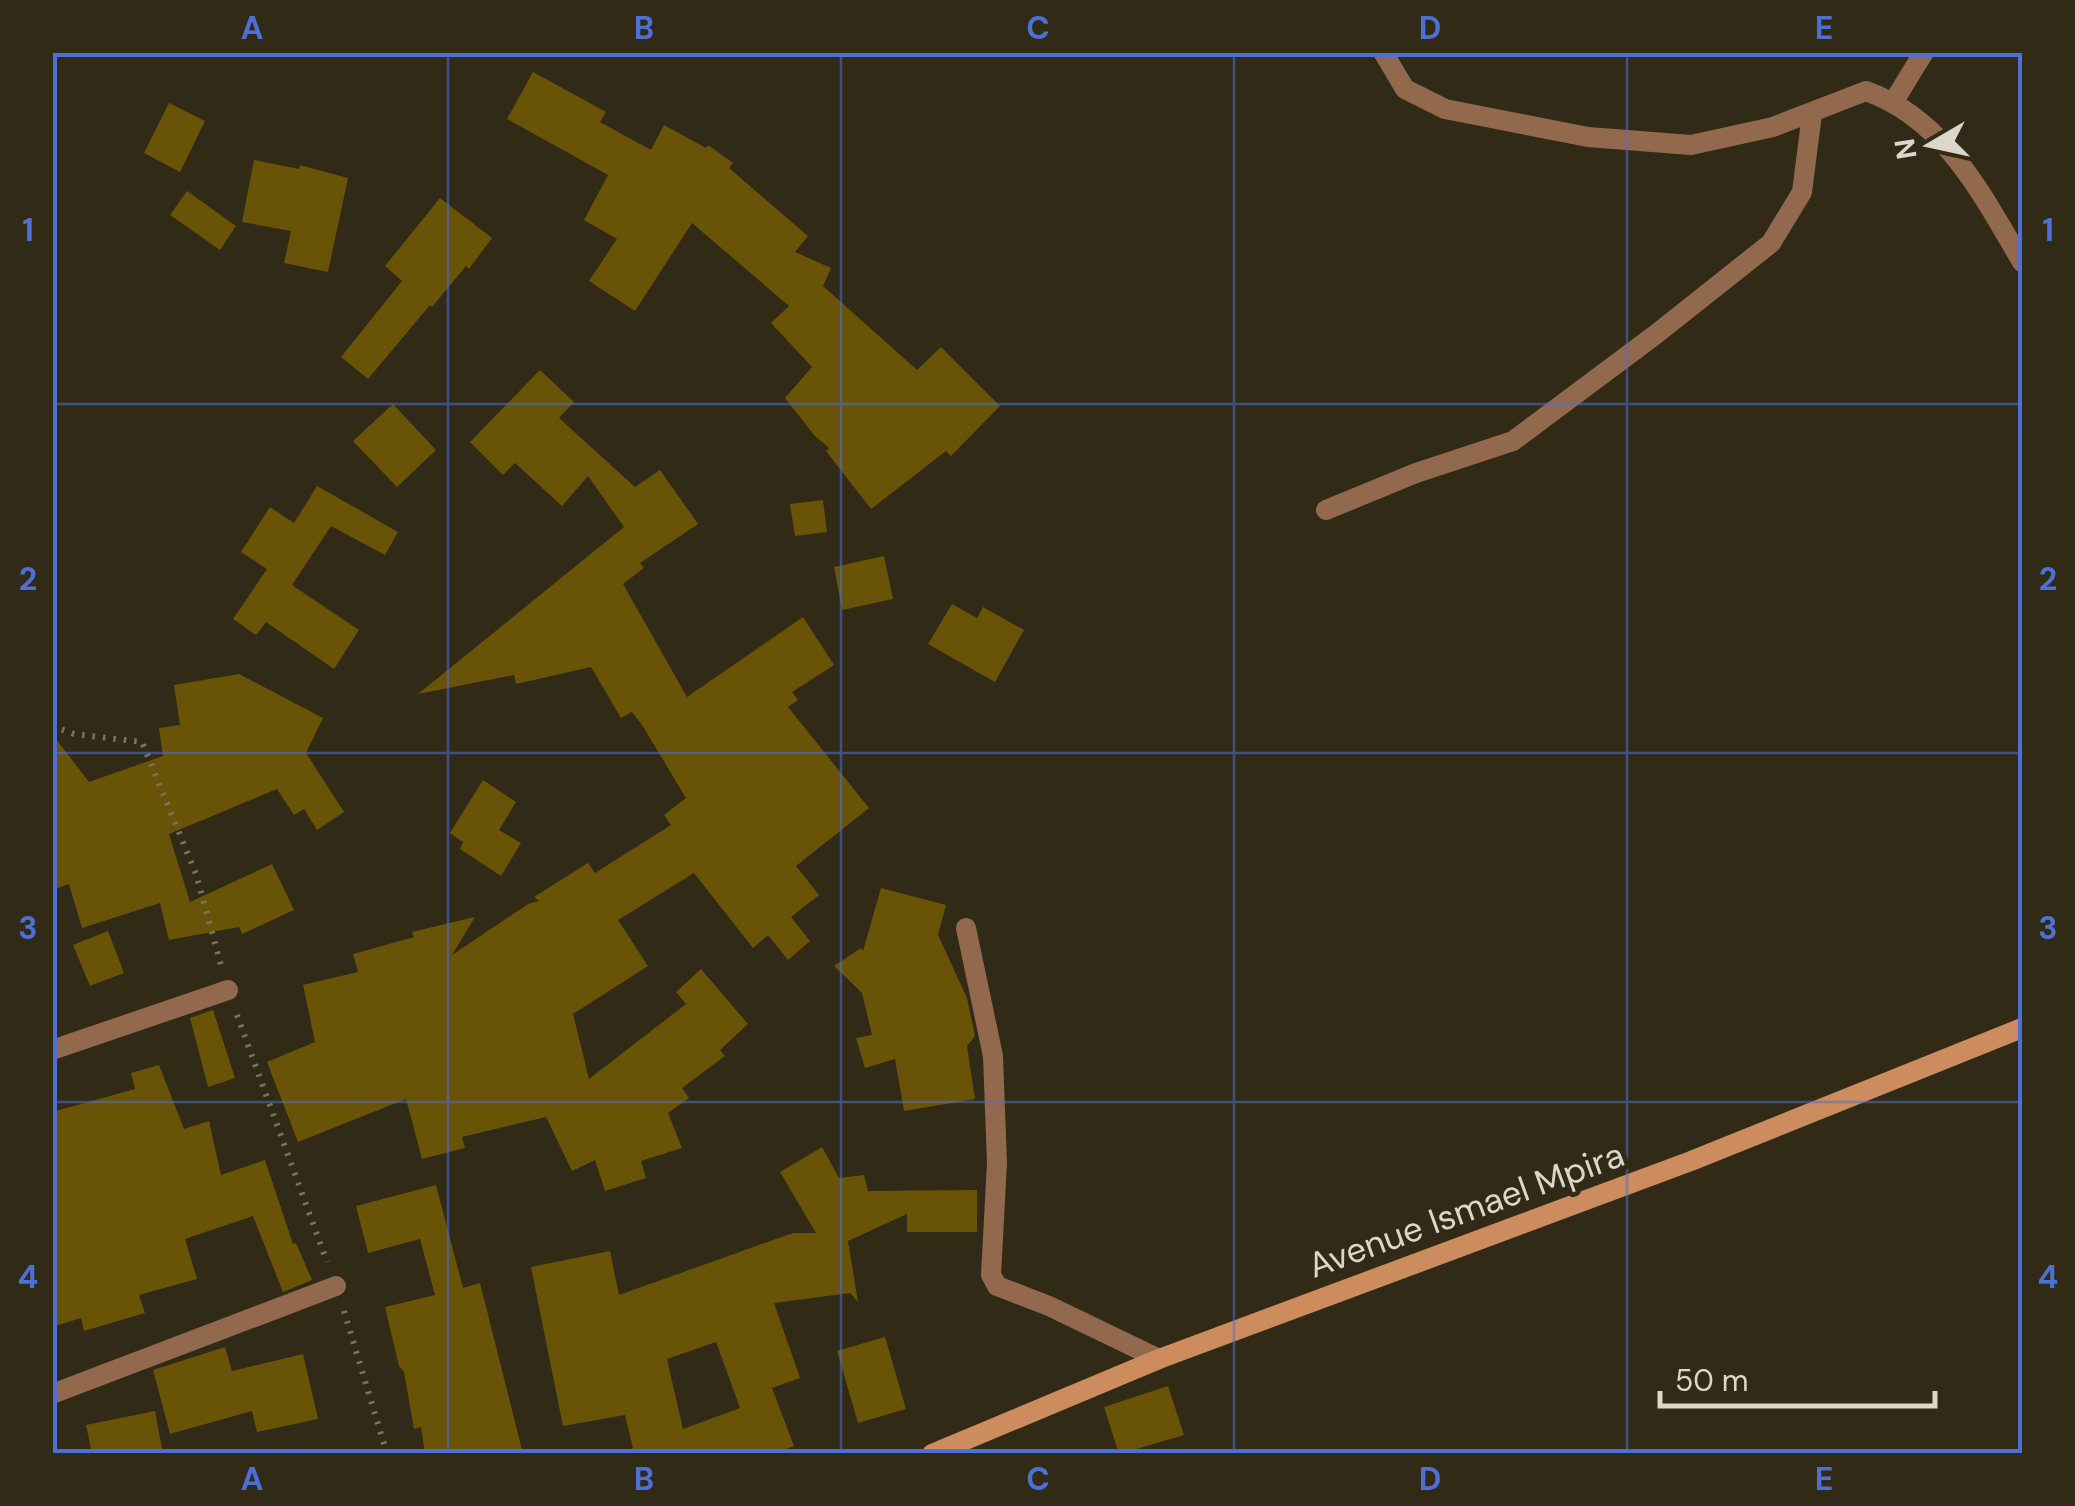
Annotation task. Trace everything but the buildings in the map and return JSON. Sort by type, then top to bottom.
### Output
[{"type":"main road","name":"Avenue Ismael Mpira","points":[[932,1454],[1159,1358],[1691,1161],[2022,1028]]},
{"type":"street","points":[[1382,52],[1405,88],[1445,109],[1588,137],[1691,145],[1773,127],[1866,91],[1894,101],[1930,128],[1970,173],[2022,262]]},
{"type":"street","points":[[1894,101],[1924,52]]},
{"type":"street","points":[[1326,510],[1416,473],[1514,441],[1770,243],[1802,192],[1812,114]]},
{"type":"street","points":[[966,928],[992,1056],[996,1163],[991,1274],[997,1286],[1159,1358]]},
{"type":"street","points":[[52,1050],[228,990]]},
{"type":"street","points":[[52,1394],[336,1286]]},
{"type":"path","points":[[52,726],[74,734],[142,742],[196,874],[228,990],[336,1286],[387,1454]]}]
